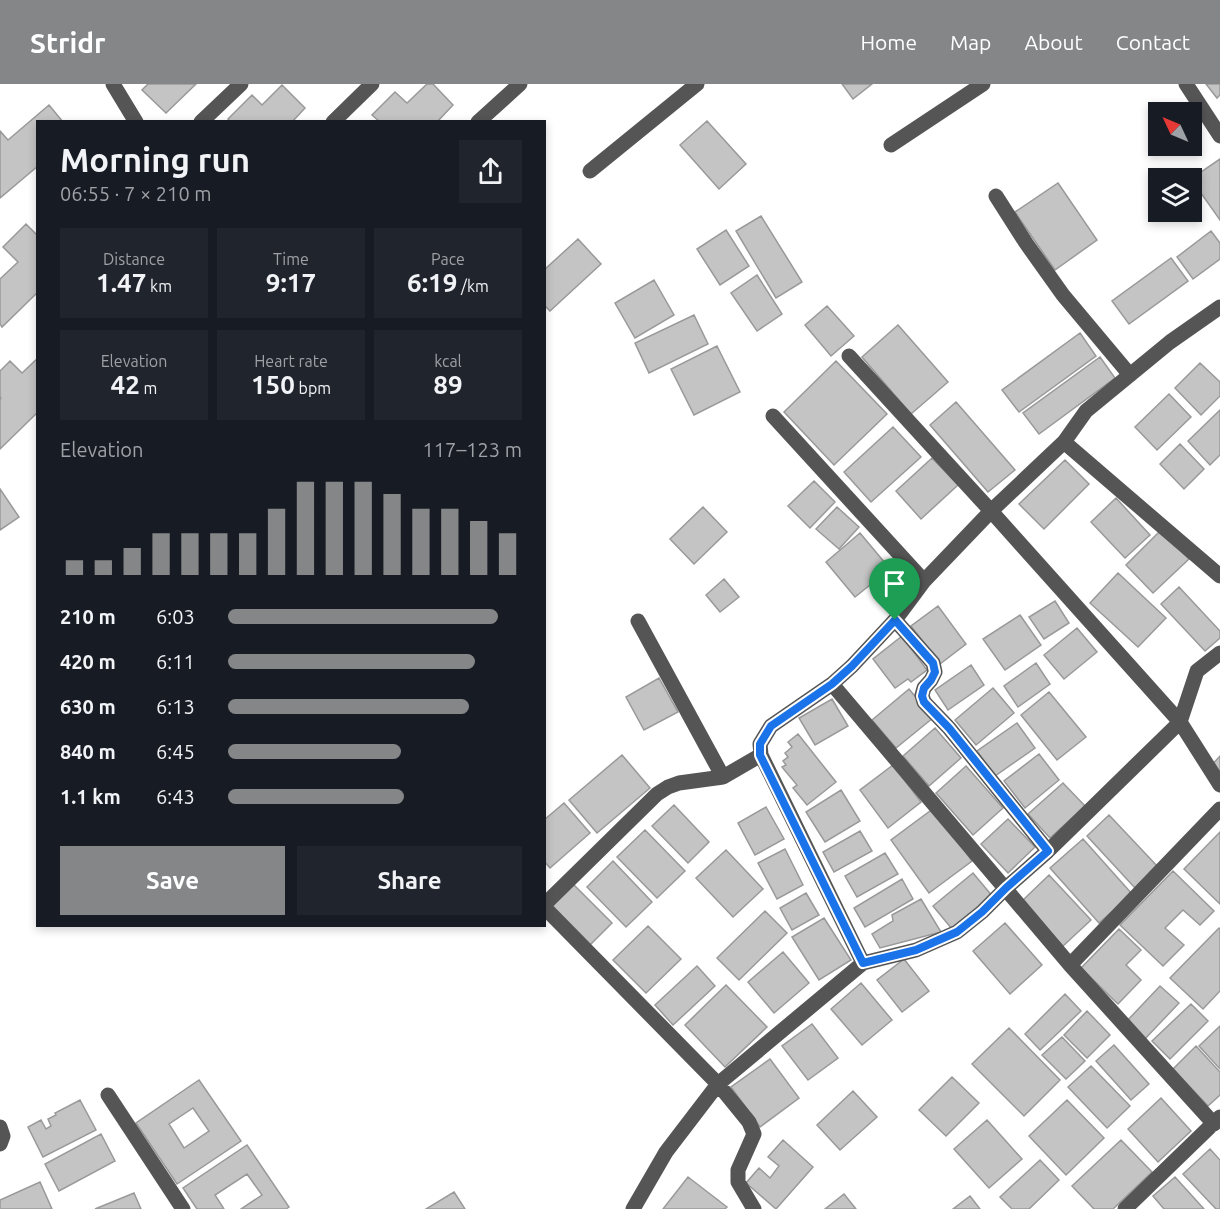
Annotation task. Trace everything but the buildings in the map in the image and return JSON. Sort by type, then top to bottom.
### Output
[{"type":"street","points":[[113,84],[135,120]]},
{"type":"street","points":[[203,120],[241,84]]},
{"type":"street","points":[[335,120],[372,84]]},
{"type":"street","points":[[480,120],[520,84]]},
{"type":"street","points":[[590,171],[697,84]]},
{"type":"street","points":[[891,145],[983,84]]},
{"type":"street","points":[[1186,84],[1218,129]]},
{"type":"street","points":[[996,196],[1063,295],[1130,375]]},
{"type":"street","points":[[863,963],[760,755],[760,744],[771,726],[832,684],[852,666],[895,620],[924,581],[991,511],[1064,442],[1086,411],[1170,342],[1220,308]]},
{"type":"street","points":[[849,356],[1180,722],[1220,786]]},
{"type":"street","points":[[773,416],[924,581]]},
{"type":"street","points":[[1064,442],[1220,576]]},
{"type":"street","points":[[895,620],[933,663],[935,672],[924,688],[922,696],[924,702],[949,728],[1048,851]]},
{"type":"street","points":[[638,621],[723,777]]},
{"type":"street","points":[[633,1209],[666,1152],[718,1084],[863,963],[916,950],[957,932],[982,912],[1180,722],[1197,671],[1220,653]]},
{"type":"street","points":[[832,684],[1070,965],[1217,1120],[1125,1209]]},
{"type":"street","points":[[546,904],[657,794],[679,783],[723,777],[760,755]]},
{"type":"street","points":[[1070,965],[1220,809]]},
{"type":"street","points":[[546,908],[718,1084],[749,1122],[754,1134],[738,1170],[738,1182],[754,1209]]},
{"type":"street","points":[[108,1095],[183,1209]]},
{"type":"street","points":[[0,1127],[3,1136],[0,1144]]},
{"type":"route","points":[[895,620],[933,663],[935,672],[924,688],[922,696],[924,702],[949,728],[1048,851],[957,932],[916,950],[863,963],[760,755],[760,744],[771,726],[832,684],[895,620]]}]
